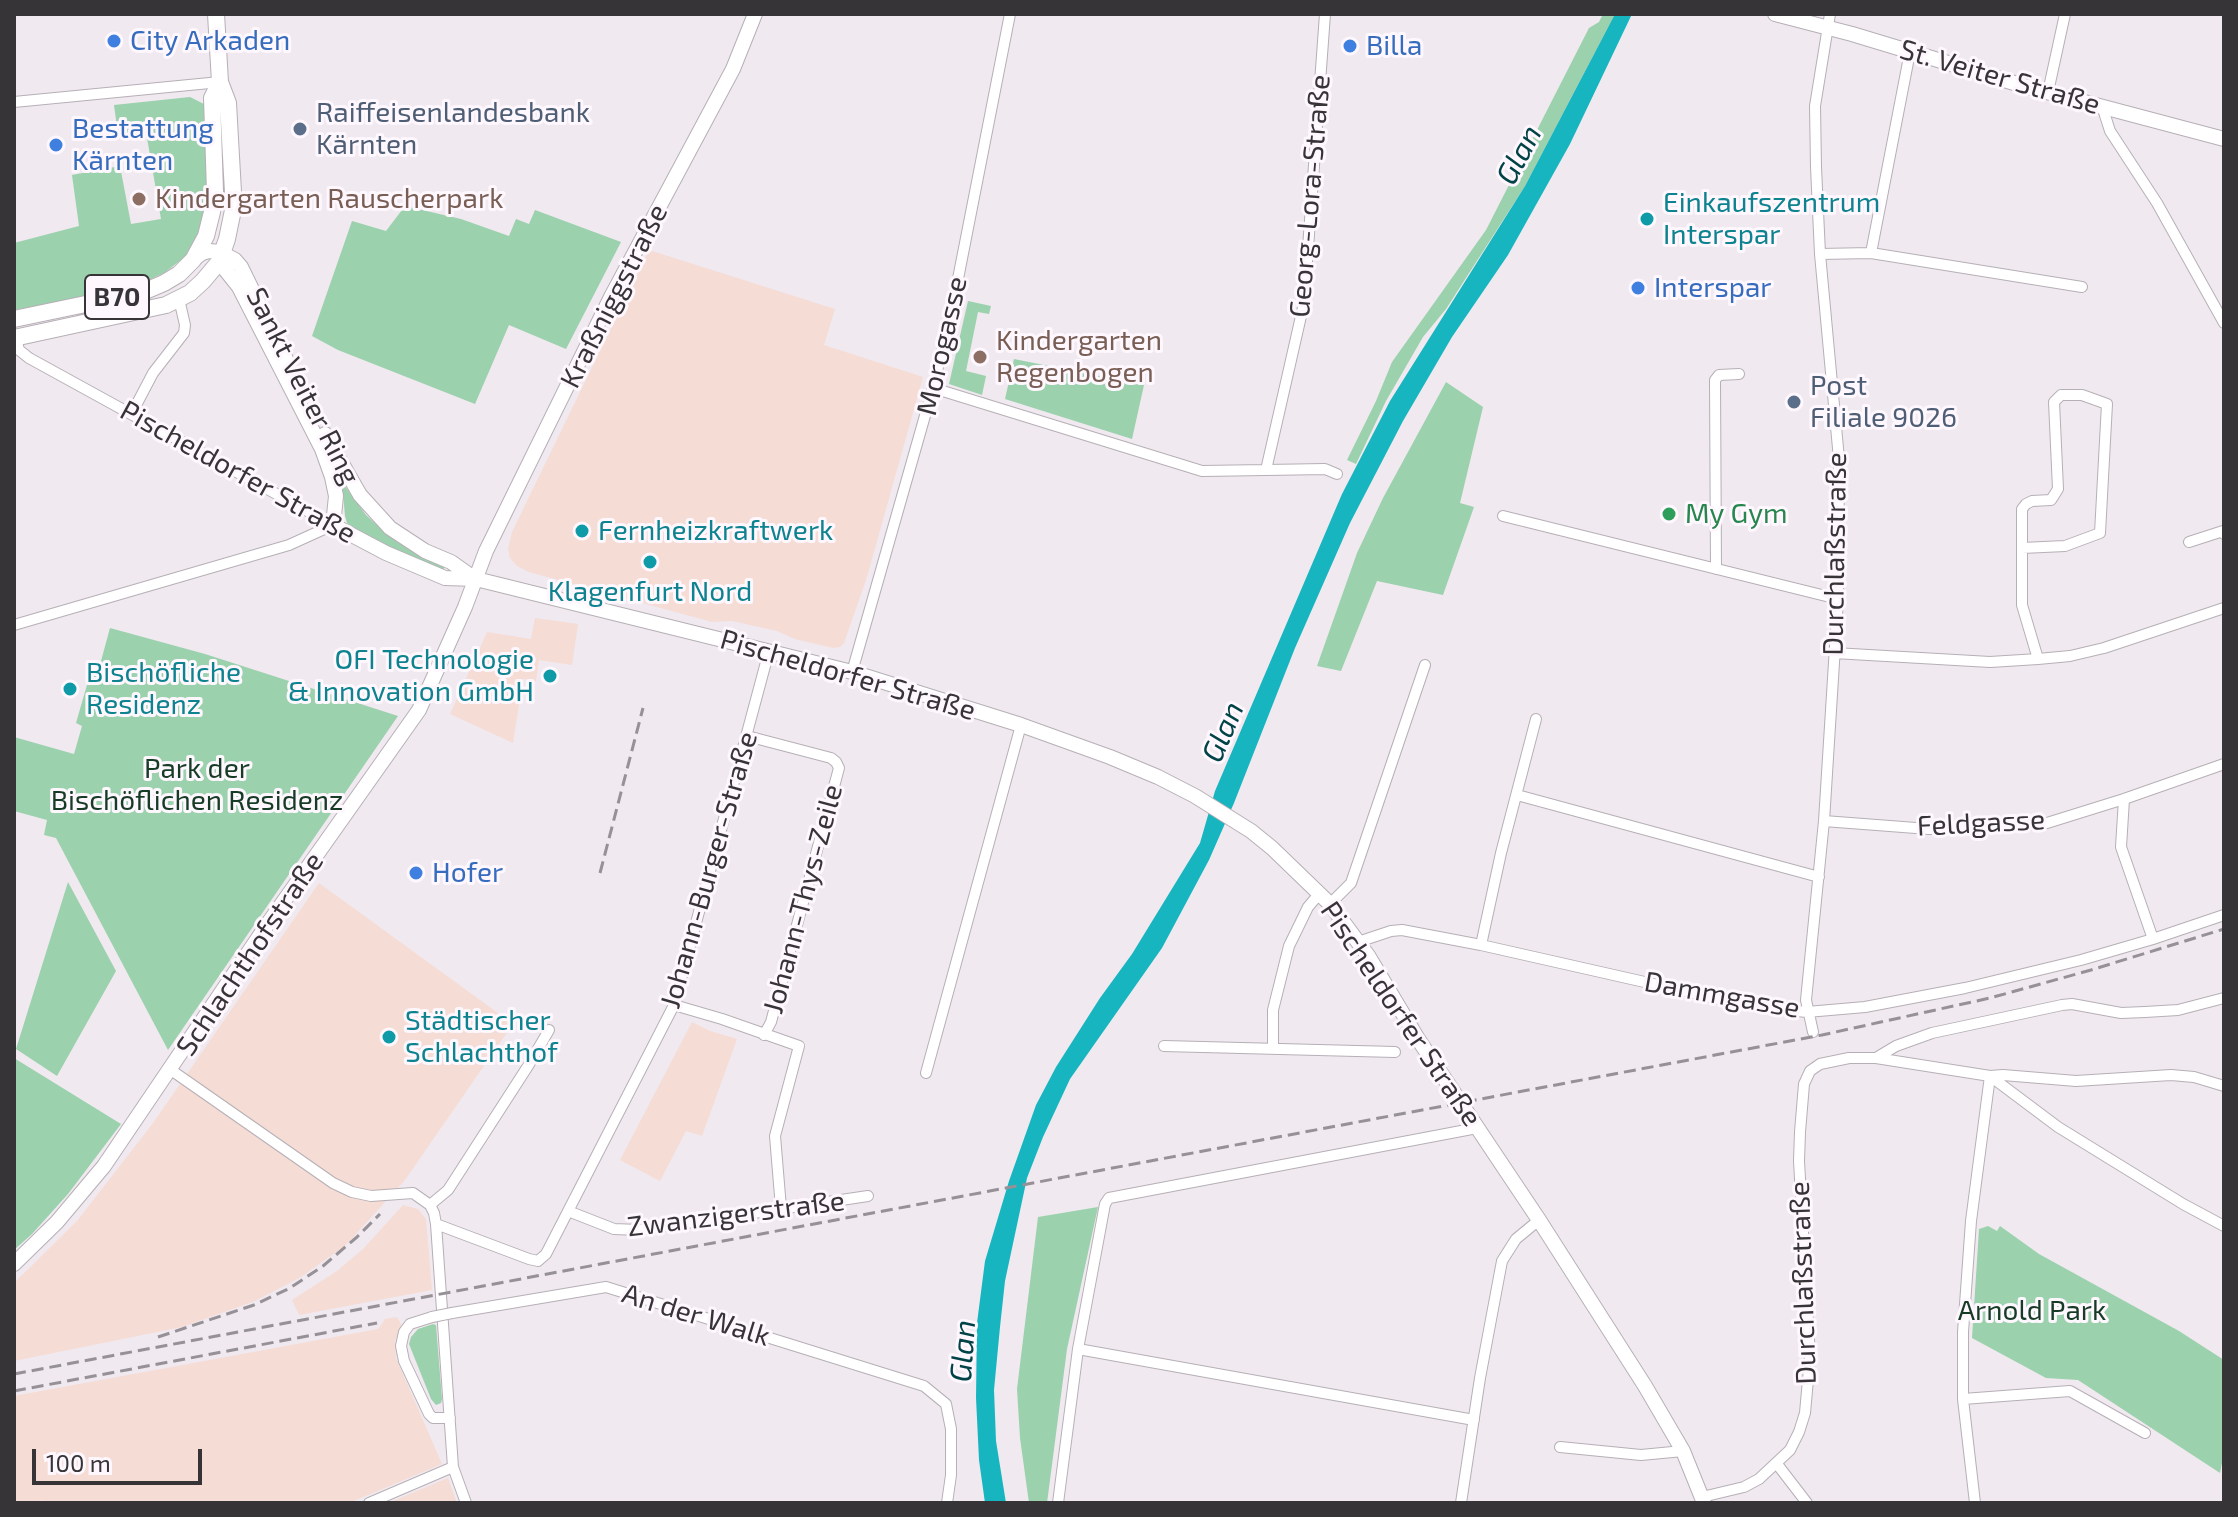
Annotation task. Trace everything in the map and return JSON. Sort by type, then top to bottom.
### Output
[{"type":"main road","name":"B70","points":[[15,338],[150,310],[190,293],[203,281],[233,210],[228,103],[220,82],[216,14]]},
{"type":"main road","name":"Kraßniggstraße","points":[[476,579],[486,551],[611,297],[733,69],[755,14]]},
{"type":"main road","name":"St. Veiter Straße","points":[[1775,14],[1828,21],[1910,52],[2224,139]]},
{"type":"main road","name":"B70","points":[[213,254],[206,236],[215,192],[211,113],[212,98],[220,82]]},
{"type":"main road","name":"B70","points":[[14,319],[143,292],[213,254]]},
{"type":"main road","name":"Sankt Veiter Ring","points":[[213,254],[239,287],[322,449],[336,496],[333,525]]},
{"type":"main road","name":"Sankt Veiter Ring","points":[[213,254],[235,260],[241,267],[341,465],[360,495],[390,528],[408,541],[451,562]]},
{"type":"main road","points":[[15,338],[31,316]]},
{"type":"main road","name":"Pischeldorfer Straße","points":[[333,525],[386,553],[445,578],[476,579],[852,672],[1021,725],[1132,765],[1195,796],[1243,826],[1272,848],[1325,898],[1358,942],[1645,1386],[1683,1451],[1703,1500]]},
{"type":"main road","name":"Pischeldorfer Straße","points":[[451,562],[476,579]]},
{"type":"main road","name":"Schlachthofstraße","points":[[14,1264],[104,1166],[267,925],[419,710],[476,579]]},
{"type":"street","name":"Morogasse","points":[[852,672],[933,388],[955,294],[1010,14]]},
{"type":"street","name":"Georg-Lora-Straße","points":[[1266,470],[1304,303],[1325,14]]},
{"type":"street","points":[[2048,92],[2065,14]]},
{"type":"street","name":"Durchlaßstraße","points":[[1813,1032],[1806,1000],[1824,821],[1838,599],[1839,459],[1820,254],[1816,167],[1815,106],[1828,21]]},
{"type":"street","points":[[1871,253],[1910,52]]},
{"type":"street","points":[[14,102],[220,82]]},
{"type":"street","points":[[2102,106],[2110,131],[2148,188],[2224,323]]},
{"type":"street","points":[[1820,254],[1871,253],[2082,287]]},
{"type":"street","points":[[132,413],[153,373],[184,333],[179,299]]},
{"type":"street","name":"Pischeldorfer Straße","points":[[15,338],[19,350],[29,358],[333,525]]},
{"type":"street","points":[[1716,569],[1715,380],[1719,375],[1739,374]]},
{"type":"street","points":[[933,388],[1202,471],[1325,469],[1337,474]]},
{"type":"street","points":[[2022,548],[2065,546],[2100,533],[2107,404],[2082,395],[2061,395],[2054,402],[2058,489],[2051,500],[2032,501],[2022,509],[2022,548],[2022,605],[2038,659]]},
{"type":"street","points":[[1503,516],[1838,599]]},
{"type":"street","points":[[14,625],[289,545],[333,525]]},
{"type":"street","points":[[2189,542],[2223,531],[2224,534]]},
{"type":"street","points":[[1834,653],[1990,662],[2070,656],[2104,648],[2224,608]]},
{"type":"street","name":"Johann-Burger-Straße","points":[[568,1211],[674,1005],[769,651]]},
{"type":"street","points":[[1273,1049],[1273,1010],[1289,946],[1308,907],[1351,883],[1425,665]]},
{"type":"street","points":[[1481,945],[1536,719]]},
{"type":"street","points":[[926,1073],[1021,725]]},
{"type":"street","name":"Johann-Thys-Zeile","points":[[674,1005],[764,1035],[776,1007],[839,768],[831,758],[747,736]]},
{"type":"street","name":"Feldgasse","points":[[1824,821],[1929,829],[1996,828],[2047,823],[2224,764]]},
{"type":"street","points":[[1517,795],[1819,877]]},
{"type":"street","points":[[2124,799],[2121,847],[2153,939]]},
{"type":"street","name":"Dammgasse","points":[[1358,942],[1402,930],[1755,1007],[1807,1012],[1865,1007],[1965,988],[2081,960],[2224,915]]},
{"type":"street","points":[[1876,1058],[1896,1046],[1932,1033],[2062,1005],[2121,1013],[2145,1012],[2178,1010],[2224,998]]},
{"type":"street","points":[[430,1205],[448,1190],[549,1030]]},
{"type":"street","points":[[764,1035],[799,1046],[775,1136],[781,1208]]},
{"type":"street","points":[[1164,1046],[1395,1052]]},
{"type":"street","name":"Durchlaßstraße","points":[[1703,1500],[1759,1479],[1790,1450],[1799,1432],[1808,1394],[1809,1317],[1799,1161],[1804,1084],[1810,1071],[1820,1064],[1849,1058],[1876,1058]]},
{"type":"street","points":[[1876,1058],[1990,1076],[2076,1081],[2171,1075],[2194,1077],[2224,1086]]},
{"type":"street","points":[[171,1070],[333,1183],[371,1196],[413,1193],[430,1205],[436,1224],[453,1467],[466,1503]]},
{"type":"street","points":[[1990,1076],[2058,1127],[2224,1226]]},
{"type":"street","points":[[1975,1503],[1963,1399],[1963,1332],[1971,1221],[1990,1076]]},
{"type":"street","points":[[1058,1503],[1078,1349],[1105,1204],[1109,1198],[1477,1128]]},
{"type":"street","name":"Zwanzigerstraße","points":[[568,1211],[614,1229],[639,1230],[868,1196]]},
{"type":"street","points":[[436,1224],[538,1261],[546,1254],[568,1211]]},
{"type":"street","points":[[1461,1503],[1502,1261],[1516,1239],[1539,1220]]},
{"type":"street","name":"An der Walk","points":[[450,1418],[433,1418],[429,1414],[404,1361],[401,1346],[404,1332],[410,1324],[452,1313],[606,1287],[924,1386],[946,1404],[951,1429],[951,1475],[947,1503]]},
{"type":"street","points":[[1078,1349],[1474,1420]]},
{"type":"street","points":[[1963,1399],[2070,1391],[2145,1433]]},
{"type":"street","points":[[1560,1447],[1641,1455],[1683,1451]]},
{"type":"street","points":[[1777,1464],[1807,1503]]},
{"type":"street","points":[[369,1503],[453,1467]]},
{"type":"shaded area","points":[[649,250],[835,309],[824,345],[923,377],[867,577],[840,647],[795,639],[777,631],[732,621],[712,622],[529,572],[510,558],[508,549],[512,532]]},
{"type":"shaded area","points":[[535,618],[578,624],[572,665],[539,660],[536,681],[523,679],[513,743],[450,714],[487,632],[531,639]]},
{"type":"shaded area","points":[[319,883],[513,1024],[405,1180],[346,1245],[301,1277],[255,1301],[182,1327],[14,1361],[14,1283],[77,1221],[153,1123]]},
{"type":"shaded area","points":[[692,1022],[737,1039],[702,1136],[686,1131],[660,1181],[620,1160]]},
{"type":"shaded area","points":[[403,1205],[418,1209],[426,1219],[432,1290],[299,1315],[292,1300],[337,1271],[363,1249]]},
{"type":"shaded area","points":[[397,1317],[402,1326],[395,1341],[396,1358],[442,1464],[349,1503],[52,1503],[41,1500],[39,1503],[14,1503],[14,1396],[378,1329],[385,1319]]},
{"type":"shaded area","points":[[448,1478],[457,1503],[388,1503]]},
{"type":"green space","points":[[1603,14],[1615,14],[1525,186],[1446,309],[1423,337],[1386,401],[1356,464],[1347,460],[1392,362],[1486,230],[1589,28],[1599,22]]},
{"type":"green space","points":[[190,97],[204,104],[207,200],[201,235],[185,257],[164,273],[144,282],[14,310],[14,243],[79,226],[72,175],[120,166],[131,224],[161,219],[146,132],[118,134],[114,105]]},
{"type":"green space","points":[[405,206],[461,219],[509,236],[516,219],[529,224],[535,210],[621,242],[566,349],[509,325],[475,404],[338,350],[312,336],[352,221],[386,231]]},
{"type":"green space","points":[[968,301],[991,306],[989,314],[978,312],[966,371],[986,376],[982,395],[949,384]]},
{"type":"green space","points":[[1014,359],[1144,385],[1132,439],[1005,399]]},
{"type":"green space","points":[[1446,382],[1483,407],[1460,503],[1474,507],[1443,595],[1377,581],[1341,671],[1317,666],[1357,553]]},
{"type":"green space","points":[[342,482],[366,515],[381,529],[444,569],[404,554],[352,528],[345,516]]},
{"type":"green space","name":"Park der Bischöflichen Residenz","points":[[110,628],[205,654],[398,716],[168,1050],[56,838],[44,835],[47,820],[14,811],[14,737],[74,754],[82,726],[76,723],[91,671],[98,672]]},
{"type":"green space","points":[[68,882],[116,971],[57,1076],[16,1049]]},
{"type":"green space","points":[[14,1058],[121,1124],[68,1194],[14,1250]]},
{"type":"green space","points":[[1098,1207],[1067,1349],[1047,1503],[1029,1503],[1017,1389],[1038,1217]]},
{"type":"green space","name":"Arnold Park","points":[[1988,1226],[1997,1231],[2000,1226],[2039,1254],[2179,1331],[2224,1360],[2224,1452],[2220,1473],[2078,1380],[2046,1378],[1972,1338],[1979,1229]]},
{"type":"green space","points":[[436,1325],[442,1399],[436,1405],[409,1344],[418,1329]]},
{"type":"water","points":[[1615,14],[1632,14],[1570,144],[1508,255],[1452,337],[1403,421],[1350,523],[1295,648],[1209,860],[1162,948],[1070,1079],[1043,1137],[1027,1178],[1005,1281],[1000,1327],[994,1390],[996,1441],[1006,1503],[985,1503],[976,1398],[977,1323],[985,1261],[1036,1105],[1056,1067],[1132,954],[1200,843],[1215,791],[1342,494],[1390,401],[1525,186]]},
{"type":"railway","points":[[600,873],[643,708]]},
{"type":"railway","points":[[14,1374],[1822,1035],[1990,998],[2224,929]]},
{"type":"railway","points":[[158,1337],[254,1305],[290,1288],[323,1266],[380,1214]]},
{"type":"railway","points":[[14,1391],[377,1323]]},
{"type":"place","name":"City Arkaden","points":[[114,41]]},
{"type":"place","name":"Billa","points":[[1350,46]]},
{"type":"place","name":"Raiffeisenlandesbank Kärnten","points":[[300,129]]},
{"type":"place","name":"Bestattung Kärnten","points":[[56,145]]},
{"type":"place","name":"Kindergarten Rauscherpark","points":[[139,199]]},
{"type":"place","name":"Einkaufszentrum Interspar","points":[[1647,219]]},
{"type":"place","name":"Interspar","points":[[1638,288]]},
{"type":"place","name":"Kindergarten Regenbogen","points":[[980,357]]},
{"type":"place","name":"Post Filiale 9026","points":[[1794,402]]},
{"type":"place","name":"My Gym","points":[[1669,514]]},
{"type":"place","name":"Fernheizkraftwerk","points":[[582,531]]},
{"type":"place","name":"Klagenfurt Nord","points":[[650,562]]},
{"type":"place","name":"OFI Technologie & Innovation GmbH","points":[[550,676]]},
{"type":"place","name":"Bischöfliche Residenz","points":[[70,689]]},
{"type":"place","name":"Hofer","points":[[416,873]]},
{"type":"place","name":"Städtischer Schlachthof","points":[[389,1037]]},
{"type":"water label","name":"Glan","points":[[1519,155]]},
{"type":"water label","name":"Glan","points":[[1223,732]]},
{"type":"water label","name":"Glan","points":[[963,1351]]}]
